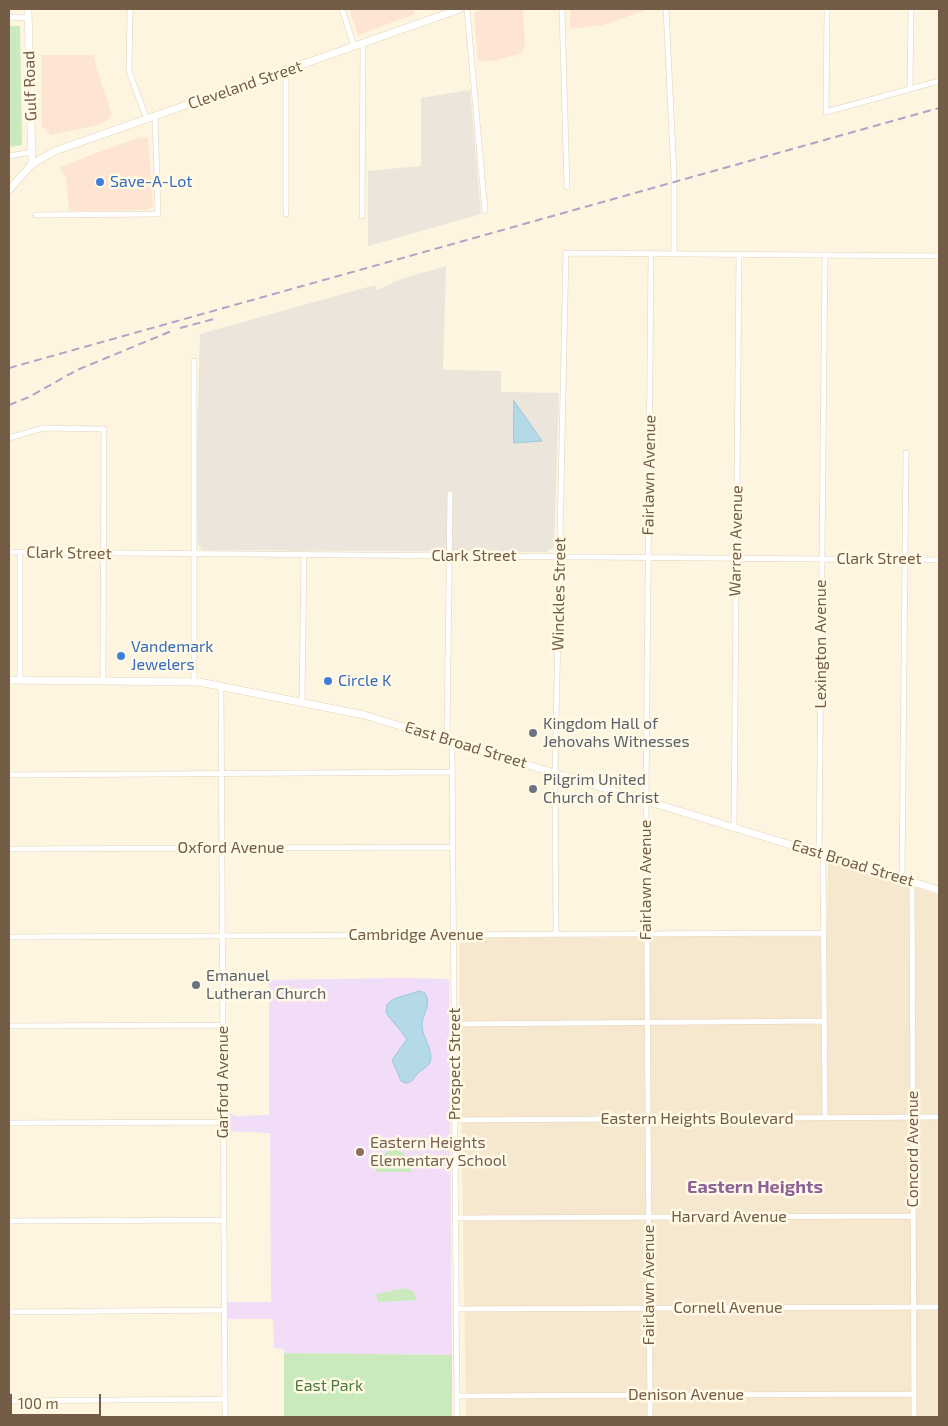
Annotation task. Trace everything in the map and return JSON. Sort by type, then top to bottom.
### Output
[{"type":"street","name":"Gulf Road","points":[[28,9],[32,164]]},
{"type":"street","points":[[130,9],[130,71],[147,120]]},
{"type":"street","points":[[342,9],[354,46]]},
{"type":"street","name":"Cleveland Street","points":[[9,190],[32,164],[55,151],[460,9]]},
{"type":"street","points":[[467,9],[485,211]]},
{"type":"street","points":[[562,9],[567,187]]},
{"type":"street","points":[[666,9],[674,179],[674,254]]},
{"type":"street","points":[[827,9],[826,112],[939,81]]},
{"type":"street","points":[[910,89],[911,9]]},
{"type":"street","points":[[9,18],[28,18]]},
{"type":"street","points":[[362,216],[363,43]]},
{"type":"street","points":[[286,70],[286,214]]},
{"type":"street","points":[[36,215],[158,214],[155,117]]},
{"type":"street","points":[[9,156],[32,152]]},
{"type":"street","name":"Winckles Street","points":[[556,934],[555,772],[566,253],[651,254]]},
{"type":"street","points":[[651,254],[939,256]]},
{"type":"street","name":"Fairlawn Avenue","points":[[650,1417],[646,800],[651,254]]},
{"type":"street","name":"Warren Avenue","points":[[734,827],[739,254]]},
{"type":"street","name":"Lexington Avenue","points":[[825,255],[821,854],[824,933],[825,1118]]},
{"type":"street","points":[[194,361],[194,682]]},
{"type":"street","points":[[9,438],[43,428],[104,429],[103,681]]},
{"type":"street","points":[[902,878],[906,453]]},
{"type":"street","name":"Prospect Street","points":[[450,494],[450,740],[454,935],[457,1417]]},
{"type":"street","name":"Clark Street","points":[[9,552],[939,560]]},
{"type":"street","points":[[20,552],[20,680]]},
{"type":"street","points":[[302,702],[304,555]]},
{"type":"street","name":"East Broad Street","points":[[9,680],[194,682],[371,717],[939,890]]},
{"type":"street","name":"Garford Avenue","points":[[221,686],[225,1417]]},
{"type":"street","points":[[9,775],[452,772]]},
{"type":"street","name":"Oxford Avenue","points":[[9,849],[453,847]]},
{"type":"street","name":"Concord Avenue","points":[[912,881],[914,1417]]},
{"type":"street","name":"Cambridge Avenue","points":[[9,938],[824,933]]},
{"type":"street","points":[[454,1024],[824,1021]]},
{"type":"street","points":[[9,1026],[223,1025]]},
{"type":"street","name":"Eastern Heights Boulevard","points":[[455,1120],[939,1117]]},
{"type":"street","points":[[9,1123],[223,1122]]},
{"type":"street","name":"Harvard Avenue","points":[[455,1218],[913,1216]]},
{"type":"street","points":[[9,1221],[224,1220]]},
{"type":"street","name":"Cornell Avenue","points":[[456,1309],[939,1306]]},
{"type":"street","points":[[9,1312],[224,1310]]},
{"type":"street","name":"Denison Avenue","points":[[457,1396],[914,1394]]},
{"type":"street","points":[[9,1400],[225,1399]]},
{"type":"shaded area","points":[[349,9],[413,9],[415,14],[358,35]]},
{"type":"shaded area","points":[[484,9],[523,9],[525,45],[521,54],[497,60],[478,62],[474,12]]},
{"type":"shaded area","points":[[570,9],[649,9],[603,25],[570,29]]},
{"type":"shaded area","points":[[41,55],[94,55],[112,115],[109,119],[97,125],[51,135],[42,127]]},
{"type":"shaded area","points":[[470,90],[481,214],[368,246],[368,171],[421,166],[421,98]]},
{"type":"shaded area","points":[[148,137],[153,207],[146,210],[69,211],[66,178],[59,167],[134,139]]},
{"type":"shaded area","points":[[446,266],[443,370],[501,371],[501,392],[559,393],[554,547],[546,552],[202,550],[198,544],[196,482],[200,334],[375,285],[377,290],[404,278]]},
{"type":"shaded area","points":[[828,861],[939,895],[939,1417],[466,1417],[459,944],[466,938],[827,936]]},
{"type":"shaded area","name":"Eastern Heights Elementary School","points":[[449,979],[452,1355],[284,1353],[284,1349],[274,1348],[273,1319],[227,1319],[227,1302],[271,1302],[270,1133],[227,1131],[227,1111],[235,1116],[269,1115],[269,980]]},
{"type":"green space","points":[[9,26],[20,26],[22,145],[9,147]]},
{"type":"green space","points":[[394,1149],[404,1153],[412,1172],[376,1172],[376,1162],[388,1151]]},
{"type":"green space","points":[[405,1288],[414,1292],[417,1300],[378,1302],[376,1294]]},
{"type":"green space","name":"East Park","points":[[284,1353],[452,1355],[452,1417],[284,1417]]},
{"type":"water","points":[[514,401],[542,441],[514,443]]},
{"type":"water","points":[[420,991],[425,993],[427,998],[422,1026],[430,1050],[431,1060],[412,1080],[405,1083],[401,1081],[392,1060],[407,1039],[386,1013],[387,1004],[394,999]]},
{"type":"railway","points":[[9,368],[939,108]]},
{"type":"railway","points":[[180,328],[214,319]]},
{"type":"railway","points":[[9,405],[29,397],[77,370],[174,330]]},
{"type":"place","name":"Save-A-Lot","points":[[100,182]]},
{"type":"place","name":"Vandemark Jewelers","points":[[121,656]]},
{"type":"place","name":"Circle K","points":[[328,681]]},
{"type":"place","name":"Kingdom Hall of Jehovahs Witnesses","points":[[533,733]]},
{"type":"place","name":"Pilgrim United Church of Christ","points":[[533,789]]},
{"type":"place","name":"Emanuel Lutheran Church","points":[[196,985]]},
{"type":"place","name":"Eastern Heights Elementary School","points":[[360,1152]]},
{"type":"district","name":"Eastern Heights","points":[[755,1187]]}]
